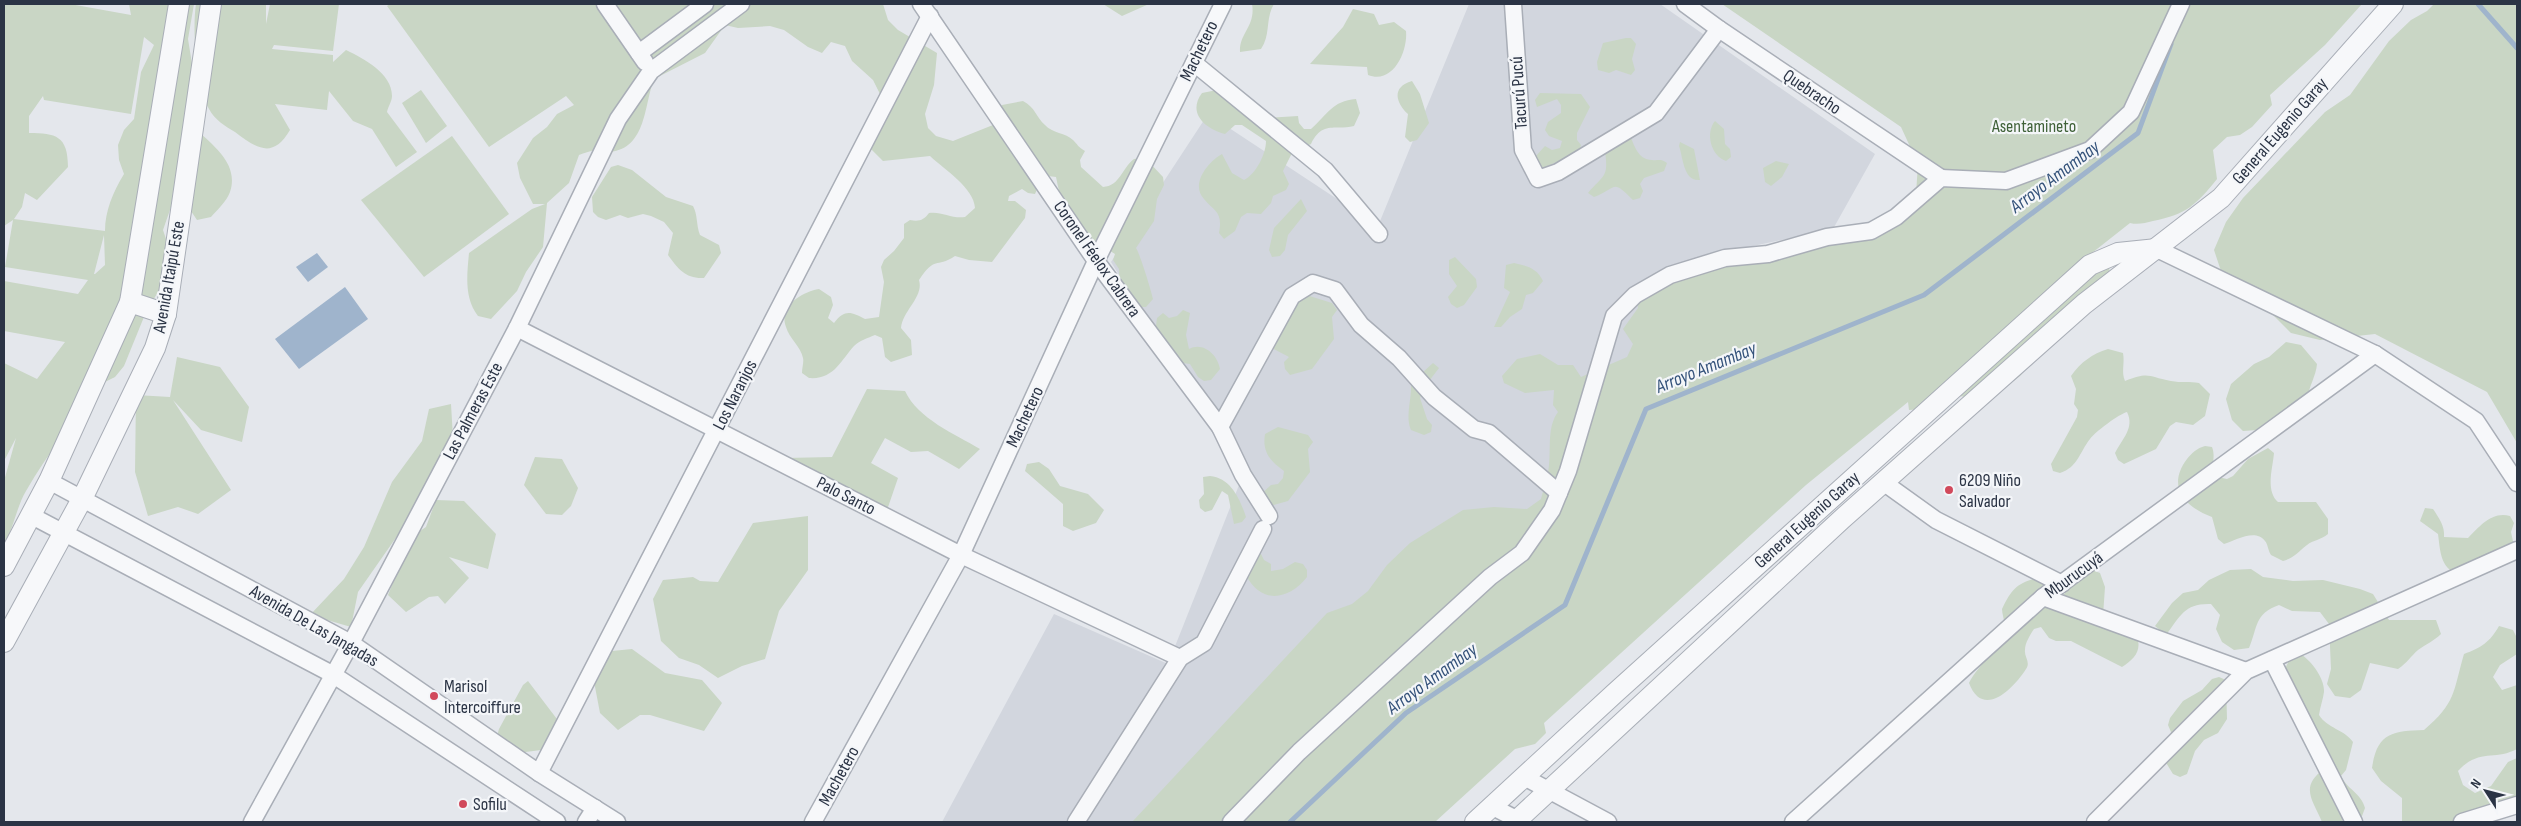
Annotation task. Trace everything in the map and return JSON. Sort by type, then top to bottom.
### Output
[{"type":"street","name":"Avenida Itaipú Este","points":[[4,566],[49,481],[130,302],[179,4]]},
{"type":"street","name":"Avenida Itaipú Este","points":[[4,642],[66,532],[155,348],[166,314],[211,4]]},
{"type":"street","points":[[605,4],[651,71]]},
{"type":"street","points":[[639,52],[705,4]]},
{"type":"street","name":"Las Palmeras Este","points":[[252,822],[350,643],[517,328],[618,119],[651,71],[741,4]]},
{"type":"street","name":"Machetero","points":[[813,822],[961,555],[1096,262],[1223,4]]},
{"type":"street","name":"Tacurú Pucú","points":[[1513,4],[1523,150],[1538,179],[1558,172],[1656,113],[1719,29]]},
{"type":"street","name":"Quebracho","points":[[1685,4],[1719,29],[1941,178]]},
{"type":"street","points":[[1231,822],[1306,745],[1490,577],[1522,553],[1552,510],[1568,471],[1614,316],[1635,294],[1670,275],[1725,258],[1768,254],[1827,237],[1870,231],[1896,217],[1941,178],[2006,181],[2090,150],[2131,112],[2181,4]]},
{"type":"street","name":"General Eugenio Garay","points":[[1518,822],[1549,790],[1884,482],[2084,304],[2221,198],[2393,4]]},
{"type":"street","name":"Coronel Féelox Cabrera","points":[[925,10],[1096,262],[1220,427],[1266,523],[1204,643],[1180,658]]},
{"type":"street","name":"Los Naranjos","points":[[539,773],[717,429],[925,10]]},
{"type":"street","points":[[1194,63],[1325,170],[1379,234]]},
{"type":"street","points":[[2157,249],[2375,354],[2476,421],[2517,483]]},
{"type":"street","name":"General Eugenio Garay","points":[[1475,822],[2090,265],[2118,253],[2157,249]]},
{"type":"street","points":[[1220,427],[1292,296],[1313,282],[1335,290],[1361,325],[1399,358],[1434,397],[1474,429],[1489,433],[1559,494]]},
{"type":"street","points":[[130,302],[166,314]]},
{"type":"street","name":"Palo Santo","points":[[517,328],[961,555],[1180,658]]},
{"type":"street","name":"Mburucuyá","points":[[1794,822],[2044,597],[2375,354]]},
{"type":"street","name":"Avenida De Las Jangadas","points":[[49,481],[350,643],[539,773],[617,822]]},
{"type":"street","points":[[1884,482],[1936,520],[2062,584]]},
{"type":"street","name":"Avenida De Las Jangadas","points":[[32,516],[66,532],[332,674],[557,822]]},
{"type":"street","points":[[2095,822],[2246,671],[2517,550]]},
{"type":"street","points":[[2044,597],[2246,671]]},
{"type":"street","points":[[1076,822],[1180,658]]},
{"type":"street","points":[[2272,660],[2354,822]]},
{"type":"street","points":[[1524,777],[1608,822]]},
{"type":"street","points":[[2462,822],[2517,805]]},
{"type":"street","points":[[1492,806],[1518,822]]},
{"type":"street","points":[[586,822],[595,808]]},
{"type":"shaded area","points":[[1469,4],[1660,4],[1875,154],[1833,229],[1701,257],[1549,530],[1183,822],[942,822],[1054,614],[1168,664],[1243,475],[1111,262],[1208,114],[1378,226]]},
{"type":"green space","points":[[4,4],[70,4],[131,15],[129,4],[194,4],[188,39],[194,76],[198,131],[218,150],[228,165],[232,182],[229,195],[211,217],[197,220],[189,208],[187,192],[173,192],[171,207],[163,230],[168,245],[161,287],[146,312],[124,366],[115,377],[101,384],[34,477],[20,504],[4,544],[4,481],[16,438],[4,461],[4,363],[37,379],[65,342],[4,331],[4,281],[78,294],[88,280],[5,267],[13,220],[4,226]],"holes":[[[144,37],[154,45],[141,72],[134,119],[124,130],[118,145],[119,160],[124,174],[110,202],[106,216],[105,231],[14,219],[22,207],[25,193],[37,200],[68,167],[66,149],[59,138],[46,134],[29,133],[29,116],[43,96],[44,100],[131,114]],[[104,235],[105,265],[94,274]]]},
{"type":"green space","points":[[196,4],[266,4],[266,24],[270,4],[339,4],[333,51],[274,45],[272,49],[333,55],[333,62],[346,50],[368,62],[387,80],[392,96],[387,112],[417,152],[396,167],[372,129],[353,121],[329,91],[327,110],[275,104],[290,130],[284,139],[271,148],[264,148],[250,143],[217,120],[211,113],[205,99],[196,58]]},
{"type":"green space","points":[[390,4],[883,4],[888,20],[898,30],[937,53],[934,85],[925,114],[928,128],[936,136],[953,141],[993,125],[994,117],[1002,105],[1023,101],[1030,106],[1048,128],[1070,138],[1085,151],[1080,160],[1081,167],[1103,187],[1109,186],[1117,180],[1134,159],[1141,158],[1148,161],[1163,177],[1164,185],[1157,199],[1154,221],[1136,248],[1143,264],[1153,299],[1146,307],[1138,307],[1119,280],[1119,269],[1113,260],[1115,254],[1086,236],[1079,220],[1061,197],[1056,177],[1048,176],[1038,187],[1035,194],[1028,193],[1022,189],[1009,196],[1008,201],[1015,201],[1026,210],[1025,218],[992,262],[969,260],[955,256],[933,265],[925,272],[919,280],[919,292],[905,315],[901,328],[911,340],[912,355],[891,362],[885,357],[882,338],[875,335],[856,344],[836,368],[825,376],[809,378],[802,373],[802,354],[788,331],[784,319],[788,307],[793,301],[806,293],[819,289],[831,297],[833,305],[828,318],[834,323],[842,315],[848,313],[865,319],[879,317],[884,282],[881,267],[884,260],[904,238],[904,224],[910,220],[921,220],[929,213],[965,217],[975,208],[970,193],[964,186],[930,156],[883,161],[871,149],[866,136],[879,109],[880,94],[873,80],[852,61],[845,46],[831,42],[822,53],[808,47],[784,30],[770,26],[738,28],[725,25],[705,53],[654,79],[638,134],[631,142],[622,149],[610,152],[597,150],[579,155],[569,183],[547,203],[543,247],[526,272],[517,291],[491,319],[478,316],[468,294],[469,253],[532,209],[545,204],[533,204],[520,178],[517,163],[533,138],[547,127],[557,114],[574,105],[566,96],[489,147],[387,6]]},
{"type":"green space","points":[[1103,4],[1149,4],[1122,16]]},
{"type":"green space","points":[[1252,4],[1274,4],[1271,10],[1266,38],[1261,49],[1240,52],[1240,45],[1252,18]]},
{"type":"green space","name":"Asentamineto","points":[[1722,4],[2362,4],[2325,45],[2270,95],[2272,105],[2252,127],[2240,135],[2227,137],[2213,150],[2217,179],[2203,196],[2190,207],[2174,215],[2142,224],[2130,223],[2078,264],[2110,258],[2109,273],[2020,376],[1994,394],[1979,397],[1951,396],[1923,409],[1909,410],[1908,402],[1806,485],[1544,723],[1546,733],[1535,744],[1515,749],[1435,822],[1132,822],[1327,613],[1352,604],[1368,591],[1387,565],[1410,543],[1463,510],[1494,507],[1527,509],[1541,499],[1548,469],[1552,424],[1558,412],[1553,405],[1554,390],[1525,393],[1504,383],[1502,376],[1517,359],[1540,354],[1558,365],[1573,365],[1581,377],[1627,357],[1633,344],[1623,329],[1638,308],[1637,300],[1653,274],[1680,263],[1711,256],[1869,235],[1916,194],[1918,164],[1901,127]]},
{"type":"green space","points":[[2434,4],[2517,4],[2517,443],[2487,392],[2375,334],[2320,340],[2291,333],[2271,313],[2223,277],[2214,250],[2226,222],[2243,198],[2325,112],[2350,95],[2389,41],[2411,20],[2427,11]]},
{"type":"green space","points":[[1353,9],[1374,14],[1379,25],[1394,22],[1406,31],[1406,39],[1401,56],[1392,71],[1385,75],[1377,77],[1368,75],[1367,67],[1310,64],[1343,27]]},
{"type":"green space","points":[[1631,38],[1636,44],[1632,59],[1635,70],[1631,75],[1616,70],[1609,73],[1598,70],[1597,62],[1603,43]]},
{"type":"green space","points":[[1412,81],[1420,94],[1429,123],[1417,140],[1410,142],[1405,137],[1408,114],[1398,100],[1398,91],[1405,84]]},
{"type":"green space","points":[[421,90],[447,126],[426,143],[402,103]]},
{"type":"green space","points":[[1217,90],[1268,118],[1298,116],[1299,123],[1304,129],[1311,129],[1336,105],[1348,100],[1356,99],[1360,113],[1354,126],[1325,129],[1315,137],[1311,144],[1292,153],[1283,171],[1289,184],[1286,190],[1273,196],[1271,203],[1261,214],[1247,213],[1241,217],[1235,231],[1224,239],[1219,233],[1219,216],[1200,193],[1199,187],[1202,174],[1211,162],[1222,154],[1232,173],[1244,180],[1260,163],[1266,141],[1242,125],[1235,125],[1225,134],[1211,128],[1200,119],[1196,107],[1202,93]]},
{"type":"green space","points":[[1540,93],[1581,94],[1590,107],[1577,133],[1577,140],[1581,145],[1579,152],[1543,168],[1537,164],[1535,157],[1545,146],[1552,150],[1560,148],[1562,141],[1549,136],[1545,130],[1548,122],[1561,113],[1561,105],[1557,99],[1537,107],[1535,100]]},
{"type":"green space","points":[[1715,121],[1724,129],[1725,144],[1730,149],[1731,157],[1726,161],[1717,154],[1711,144],[1710,132]]},
{"type":"green space","points":[[1630,135],[1637,151],[1643,158],[1661,160],[1667,163],[1664,171],[1644,178],[1640,184],[1643,191],[1640,198],[1633,200],[1617,187],[1594,197],[1588,193],[1604,176],[1606,167],[1605,152]]},
{"type":"green space","points":[[452,136],[509,214],[424,277],[361,200]]},
{"type":"green space","points":[[1680,142],[1694,149],[1700,180],[1694,180],[1687,173],[1679,146]]},
{"type":"green space","points":[[1776,161],[1789,164],[1782,177],[1771,186],[1765,182],[1763,168]]},
{"type":"green space","points":[[618,165],[632,170],[666,197],[693,206],[700,235],[719,245],[721,253],[704,278],[687,275],[675,265],[668,255],[673,233],[664,222],[643,214],[628,218],[620,215],[606,220],[598,217],[593,212],[592,197],[611,167]]},
{"type":"green space","points":[[1301,199],[1307,211],[1288,235],[1285,250],[1280,256],[1272,257],[1269,250],[1274,228]]},
{"type":"green space","points":[[1455,257],[1476,279],[1477,287],[1464,305],[1457,308],[1451,304],[1448,297],[1457,286],[1449,274],[1449,260]]},
{"type":"green space","points":[[1514,263],[1535,270],[1543,281],[1533,293],[1526,295],[1522,309],[1510,317],[1501,327],[1494,327],[1510,292],[1504,288],[1506,265]]},
{"type":"green space","points":[[1303,294],[1332,303],[1337,310],[1332,317],[1334,339],[1312,369],[1290,375],[1285,369],[1284,362],[1289,357],[1268,346]]},
{"type":"green space","points":[[1183,310],[1190,313],[1186,335],[1189,349],[1194,347],[1204,348],[1213,354],[1219,364],[1220,369],[1211,380],[1204,381],[1198,377],[1190,364],[1175,362],[1156,326],[1157,318],[1163,313],[1169,318],[1177,316]]},
{"type":"green space","points":[[2286,342],[2301,345],[2317,364],[2308,399],[2258,430],[2243,431],[2232,420],[2226,399],[2231,384],[2254,364],[2269,357]]},
{"type":"green space","points":[[2108,349],[2123,353],[2125,381],[2140,376],[2149,376],[2175,382],[2199,383],[2210,394],[2205,416],[2193,425],[2176,422],[2170,426],[2156,449],[2124,464],[2118,460],[2115,453],[2129,428],[2127,412],[2123,413],[2093,436],[2071,467],[2060,473],[2053,471],[2051,464],[2077,417],[2078,410],[2074,404],[2076,389],[2071,376],[2087,359]]},
{"type":"green space","points":[[177,357],[220,367],[249,407],[242,442],[201,430],[173,400],[231,490],[198,514],[178,507],[148,516],[135,472],[136,395],[170,397]]},
{"type":"green space","points":[[1433,363],[1439,368],[1426,385],[1420,398],[1427,419],[1432,425],[1431,432],[1424,435],[1411,430],[1409,425],[1411,383]]},
{"type":"green space","points":[[867,389],[905,391],[911,401],[928,418],[980,449],[959,469],[928,451],[911,452],[885,438],[871,463],[898,478],[886,513],[785,458],[832,457]]},
{"type":"green space","points":[[451,404],[453,438],[439,476],[358,592],[351,627],[310,615],[344,579],[364,547],[392,482],[422,441],[429,409]]},
{"type":"green space","points":[[1278,427],[1308,435],[1313,442],[1308,449],[1310,472],[1288,501],[1266,507],[1260,495],[1271,485],[1278,484],[1283,478],[1284,471],[1268,456],[1264,440],[1265,434]]},
{"type":"green space","points":[[2205,446],[2212,447],[2214,458],[2213,476],[2227,479],[2233,476],[2248,459],[2268,448],[2274,453],[2271,485],[2274,497],[2278,502],[2316,502],[2328,519],[2328,534],[2309,543],[2293,556],[2283,561],[2271,555],[2267,544],[2261,537],[2245,536],[2224,544],[2218,539],[2212,517],[2202,513],[2187,502],[2179,487],[2178,478],[2187,459],[2195,451]]},
{"type":"green space","points":[[535,457],[562,459],[578,488],[571,506],[562,515],[546,514],[524,485]]},
{"type":"green space","points":[[1039,462],[1049,469],[1060,486],[1088,494],[1104,510],[1096,523],[1073,531],[1063,526],[1063,504],[1025,471],[1027,464]]},
{"type":"green space","points":[[1210,476],[1224,481],[1234,490],[1246,517],[1242,522],[1234,524],[1228,495],[1222,491],[1212,510],[1205,512],[1200,508],[1199,500],[1204,494],[1203,477]]},
{"type":"green space","points":[[436,500],[464,501],[496,534],[488,569],[449,557],[469,578],[445,604],[438,596],[429,597],[406,612],[388,595],[396,575],[420,531],[426,527]]},
{"type":"green space","points":[[2425,508],[2433,509],[2435,512],[2443,526],[2444,537],[2468,538],[2482,524],[2492,518],[2504,515],[2510,516],[2514,523],[2511,532],[2514,546],[2454,572],[2443,561],[2438,534],[2420,521]]},
{"type":"green space","points":[[808,516],[808,570],[779,611],[765,659],[742,666],[718,678],[699,665],[679,658],[661,641],[653,599],[663,580],[693,577],[700,581],[718,582],[753,523]]},
{"type":"green space","points":[[1252,554],[1261,554],[1264,560],[1271,564],[1271,571],[1283,569],[1295,562],[1303,564],[1307,570],[1307,577],[1292,591],[1275,596],[1267,595],[1252,585],[1246,575]]},
{"type":"green space","points":[[2251,569],[2263,577],[2293,581],[2323,580],[2360,589],[2373,594],[2389,620],[2436,620],[2441,634],[2418,650],[2398,669],[2370,663],[2361,690],[2350,698],[2335,696],[2327,684],[2331,669],[2329,624],[2320,612],[2292,611],[2279,605],[2261,617],[2249,648],[2234,650],[2222,642],[2216,629],[2220,615],[2211,604],[2202,604],[2189,608],[2180,616],[2166,635],[2155,626],[2172,603],[2183,593],[2198,590],[2209,580],[2230,570]]},
{"type":"green space","points":[[2092,570],[2100,573],[2105,587],[2103,616],[2137,637],[2138,651],[2133,658],[2122,667],[2071,641],[2056,641],[2049,638],[2041,627],[2034,629],[2028,639],[2025,655],[2028,662],[2021,677],[2006,692],[1990,700],[1982,699],[1975,694],[1969,683],[1999,641],[2004,623],[2002,609],[2013,591],[2027,581],[2041,577],[2058,600],[2080,578]]},
{"type":"green space","points":[[2499,626],[2513,630],[2517,638],[2517,654],[2500,665],[2493,677],[2502,690],[2517,685],[2517,749],[2501,754],[2480,757],[2466,764],[2458,771],[2463,785],[2475,793],[2491,786],[2508,762],[2517,758],[2517,796],[2506,801],[2486,822],[2402,822],[2402,798],[2381,781],[2372,768],[2378,747],[2388,736],[2403,731],[2424,730],[2434,721],[2452,696],[2464,654],[2484,644]]},
{"type":"green space","points":[[632,649],[665,673],[702,680],[722,703],[704,731],[650,715],[640,715],[618,730],[600,713],[592,671],[602,652]]},
{"type":"green space","points":[[2299,653],[2312,664],[2324,687],[2319,715],[2353,742],[2346,770],[2341,776],[2363,803],[2365,808],[2362,816],[2355,817],[2348,814],[2342,818],[2343,822],[2322,822],[2312,800],[2310,788],[2312,782],[2324,769],[2283,673],[2292,654]]},
{"type":"green space","points":[[2219,677],[2226,680],[2227,719],[2218,733],[2204,740],[2195,751],[2187,774],[2180,777],[2173,774],[2165,761],[2171,732],[2168,725],[2170,718],[2183,701],[2202,690],[2212,679]]},
{"type":"green space","points":[[528,681],[563,727],[548,758],[541,750],[518,753],[495,743],[499,729],[523,685]]},
{"type":"water","points":[[317,253],[328,267],[308,282],[296,267]]},
{"type":"water","points":[[345,287],[368,319],[299,369],[275,339]]},
{"type":"waterway","points":[[2478,4],[2517,48]]},
{"type":"waterway","name":"Arroyo Amambay","points":[[1290,822],[1406,713],[1565,605],[1646,409],[1924,295],[2138,133],[2171,44]]},
{"type":"place","name":"6209 Niño Salvador","points":[[1949,490]]},
{"type":"place","name":"Marisol Intercoiffure","points":[[434,696]]},
{"type":"place","name":"Sofilu","points":[[463,804]]}]
